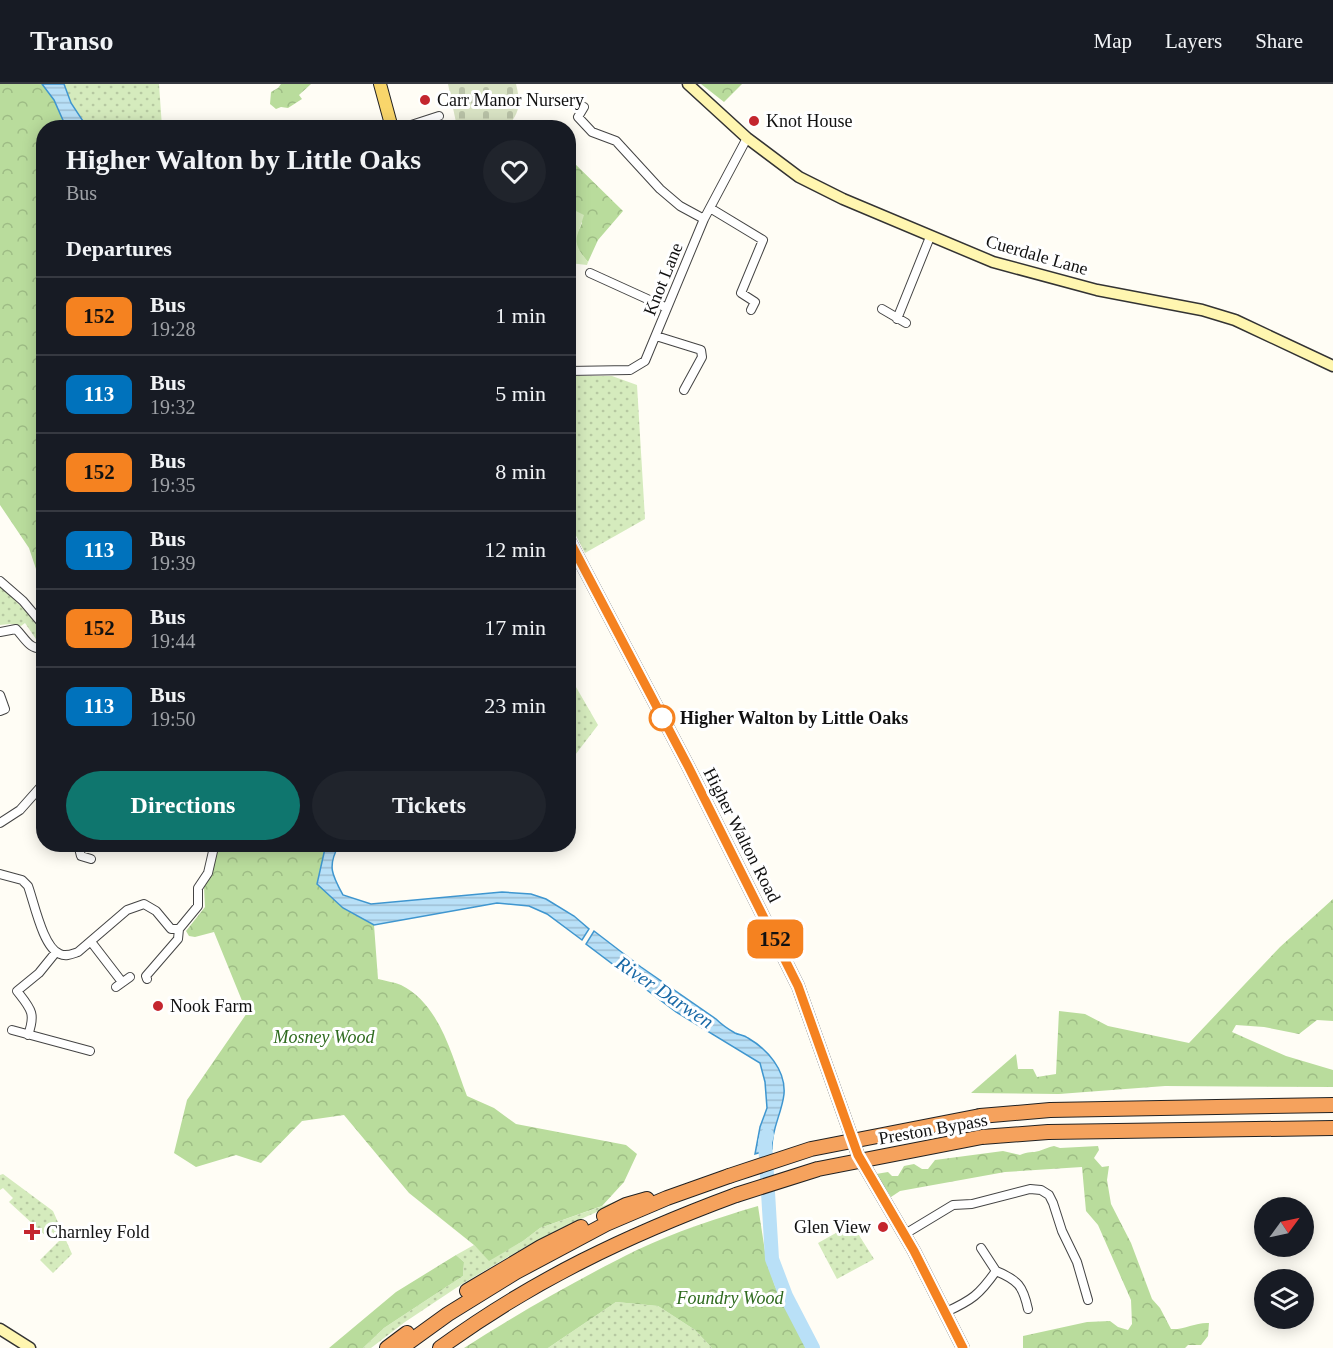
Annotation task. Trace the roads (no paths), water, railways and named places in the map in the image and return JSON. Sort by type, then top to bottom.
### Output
[{"type":"highway","name":"Preston Bypass","points":[[699,1186],[811,1149],[980,1116],[1050,1110],[1333,1105]]},
{"type":"highway","name":"Preston Bypass","points":[[440,1348],[478,1320],[538,1284],[617,1243],[736,1194],[818,1169],[982,1137],[1071,1131],[1333,1128]]},
{"type":"highway","points":[[387,1348],[480,1283],[541,1247],[626,1205],[699,1186]]},
{"type":"highway","points":[[401,1348],[448,1314],[526,1266],[606,1224],[699,1186]]},
{"type":"main road","points":[[380,84],[390,120]]},
{"type":"main road","name":"Cuerdale Lane","points":[[688,84],[747,138],[799,177],[843,199],[993,262],[1097,290],[1202,310],[1235,320],[1333,366]]},
{"type":"main road","name":"Higher Walton Road","points":[[576,553],[688,766],[798,986],[858,1155],[904,1234],[963,1348]]},
{"type":"main road","points":[[0,1329],[30,1348]]},
{"type":"street","points":[[584,107],[578,117],[592,132],[616,141],[660,189],[680,206],[704,219]]},
{"type":"street","points":[[427,120],[439,116]]},
{"type":"street","name":"Knot Lane","points":[[576,370],[630,370],[645,361],[704,219],[747,138]]},
{"type":"street","points":[[710,208],[763,240],[741,293],[755,302],[751,310]]},
{"type":"street","points":[[897,319],[930,237]]},
{"type":"street","points":[[590,273],[667,308]]},
{"type":"street","points":[[882,309],[906,323]]},
{"type":"street","points":[[656,336],[701,350],[702,357],[684,390]]},
{"type":"street","points":[[0,581],[23,601],[36,616]]},
{"type":"street","points":[[0,632],[16,629],[30,646],[36,648]]},
{"type":"street","points":[[0,695],[5,709],[0,711]]},
{"type":"street","points":[[0,823],[20,810],[35,794]]},
{"type":"street","points":[[80,852],[81,856],[91,859]]},
{"type":"street","points":[[147,979],[146,976],[178,939],[179,930],[198,906],[198,888],[208,873],[213,852]]},
{"type":"street","points":[[0,874],[22,880],[28,886],[48,943],[56,952],[70,955],[78,952],[92,943],[128,910],[144,904],[156,910],[171,929],[179,930]]},
{"type":"street","points":[[92,943],[119,985],[130,977]]},
{"type":"street","points":[[28,1035],[33,1020],[32,1012],[17,991],[39,973],[56,952]]},
{"type":"street","points":[[12,1030],[90,1051]]},
{"type":"street","points":[[904,1234],[953,1205],[972,1204],[1030,1189],[1041,1190],[1049,1195],[1053,1203],[1062,1231],[1077,1262],[1088,1300]]},
{"type":"street","points":[[981,1248],[996,1271],[1020,1284],[1028,1309]]},
{"type":"street","points":[[946,1312],[970,1301],[985,1287],[996,1271]]},
{"type":"water","points":[[42,84],[64,84],[71,103],[82,120],[63,120],[54,100]]},
{"type":"water","name":"River Darwen","points":[[324,852],[335,852],[332,870],[343,895],[371,904],[502,892],[531,894],[546,899],[574,916],[589,929],[582,940],[547,914],[529,906],[497,903],[374,925],[343,908],[317,884]]},
{"type":"water","name":"River Darwen","points":[[594,931],[725,1027],[762,1048],[774,1061],[782,1077],[784,1094],[773,1135],[772,1149],[755,1154],[760,1127],[767,1108],[765,1082],[760,1063],[676,1012],[586,944]]},
{"type":"waterway","name":"River Darwen","points":[[767,1135],[765,1142],[772,1259],[786,1296],[813,1348]]},
{"type":"place","name":"Carr Manor Nursery","points":[[425,100]]},
{"type":"place","name":"Knot House","points":[[754,121]]},
{"type":"place","name":"Higher Walton by Little Oaks","points":[[662,718]]},
{"type":"place","name":"Nook Farm","points":[[158,1006]]},
{"type":"place","name":"Glen View","points":[[883,1227]]},
{"type":"place","name":"Charnley Fold","points":[[32,1232]]},
{"type":"park label","name":"Mosney Wood","points":[[324,1037]]},
{"type":"park label","name":"Foundry Wood","points":[[730,1298]]}]
